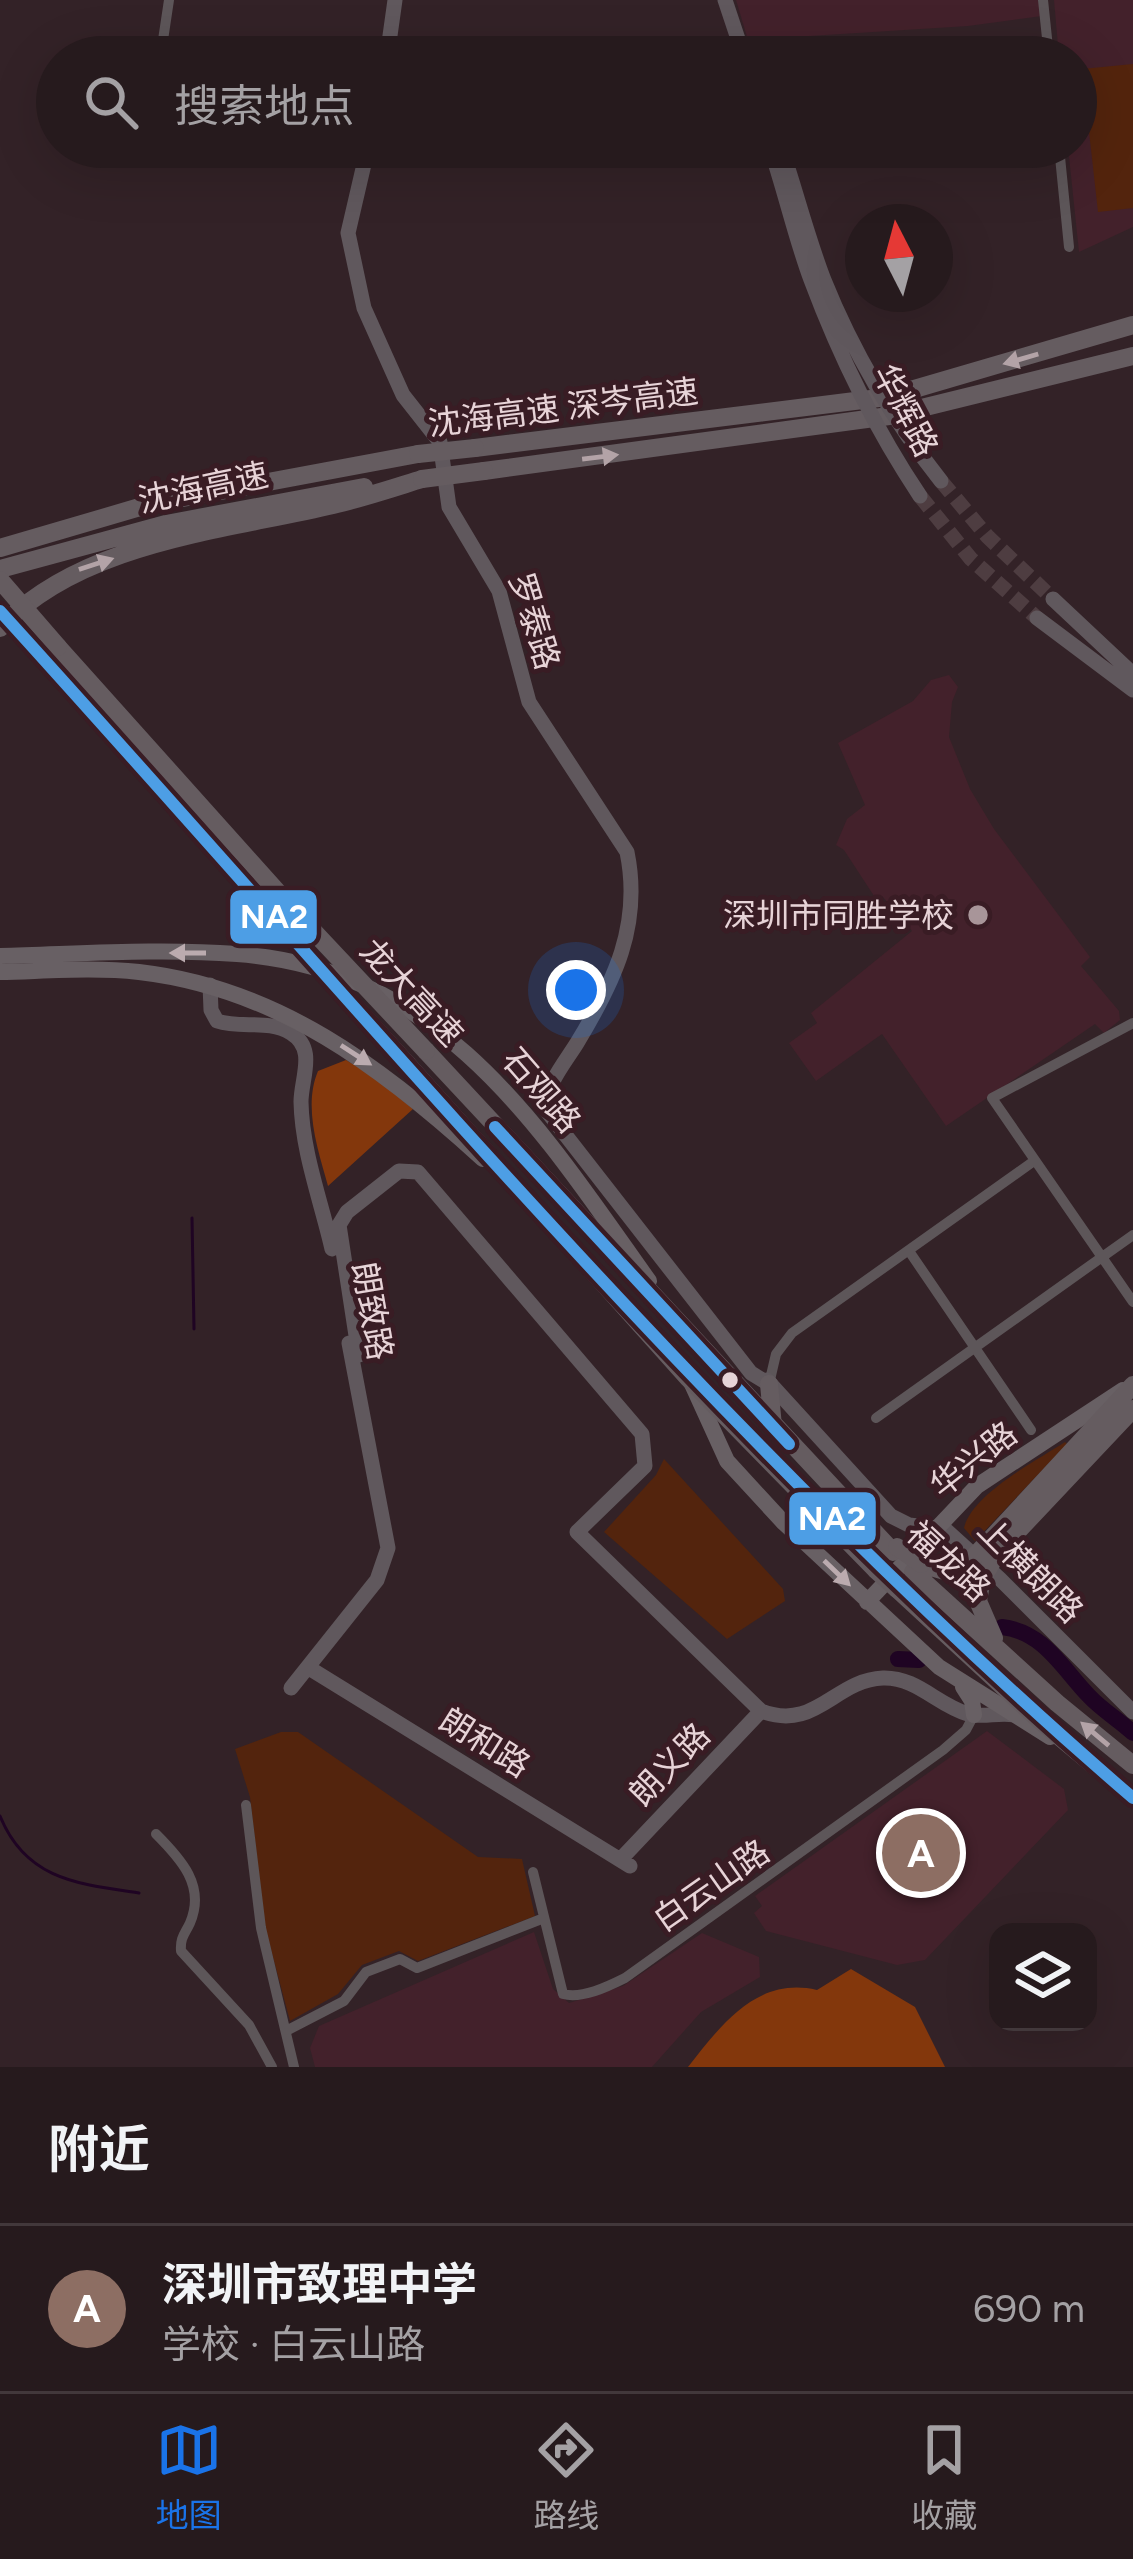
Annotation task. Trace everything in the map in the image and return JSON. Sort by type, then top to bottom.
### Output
[{"type":"highway","name":"沈海高速 深岑高速","points":[[888,406],[1133,325]]},
{"type":"highway","name":"沈海高速 深岑高速","points":[[422,479],[888,406],[1133,356]]},
{"type":"highway","name":"沈海高速 深岑高速","points":[[0,548],[150,503],[418,454],[815,417]]},
{"type":"highway","points":[[0,628],[45,587],[76,571],[422,479]]},
{"type":"highway","name":"沈海高速","points":[[0,569],[217,513],[422,479]]},
{"type":"highway","points":[[0,538],[99,510],[150,503]]},
{"type":"highway","name":"龙大高速","points":[[0,580],[48,650],[271,914],[512,1185]]},
{"type":"highway","name":"龙大高速","points":[[0,611],[48,650],[686,1335]]},
{"type":"highway","name":"福龙路","points":[[512,1185],[688,1378],[876,1570],[1133,1798]]},
{"type":"highway","name":"福龙路","points":[[686,1335],[874,1531],[998,1648],[1133,1765]]},
{"type":"highway","points":[[769,1384],[773,1426]]},
{"type":"highway","points":[[998,1648],[978,1600],[992,1547],[1133,1384]]},
{"type":"highway","points":[[917,1568],[945,1571],[966,1565],[992,1547],[1133,1409]]},
{"type":"main road","name":"石观路","points":[[0,956],[240,954],[334,974],[400,1003],[464,1049],[517,1102],[686,1335]]},
{"type":"main road","points":[[0,972],[133,971],[210,985],[279,1010],[324,1034],[409,1092],[512,1185]]},
{"type":"main road","points":[[688,1378],[736,1473],[866,1602],[954,1678],[969,1694],[974,1715]]},
{"type":"main road","name":"华兴路","points":[[866,1602],[986,1478],[1133,1384]]},
{"type":"main road","name":"华兴路","points":[[940,1529],[993,1485],[1133,1399]]},
{"type":"main road","points":[[954,1678],[1087,1759]]},
{"type":"street","points":[[164,36],[169,0]]},
{"type":"street","points":[[390,36],[395,0]]},
{"type":"street","points":[[715,0],[726,36]]},
{"type":"street","points":[[725,0],[737,36]]},
{"type":"street","points":[[1043,0],[1047,36]]},
{"type":"street","name":"罗泰路","points":[[363,168],[348,233],[359,296],[403,395],[440,442],[449,507],[499,591],[529,701],[627,852],[633,878],[634,905],[618,962],[546,1100],[769,1384],[891,1516],[909,1525],[940,1529]]},
{"type":"street","name":"华辉路","points":[[776,168],[825,314],[865,399],[920,496]]},
{"type":"street","name":"华辉路","points":[[788,168],[839,314],[889,404],[941,481]]},
{"type":"street","points":[[1061,168],[1069,247]]},
{"type":"street","points":[[1053,599],[1133,674]]},
{"type":"street","points":[[1036,619],[1133,689]]},
{"type":"street","name":"朗致路","points":[[210,985],[209,1004],[218,1021],[281,1029],[298,1039],[305,1050],[304,1132],[388,1530],[388,1547],[376,1580],[291,1688]]},
{"type":"street","points":[[1133,1023],[992,1099],[1133,1302]]},
{"type":"street","points":[[769,1384],[776,1354],[792,1333],[1034,1161]]},
{"type":"street","points":[[359,1355],[339,1225],[347,1212],[399,1171],[418,1172],[642,1434],[645,1466],[577,1532],[761,1711],[784,1717],[811,1712],[852,1687],[878,1678],[905,1680],[974,1715],[1017,1716]]},
{"type":"street","points":[[876,1418],[1133,1235]]},
{"type":"street","points":[[909,1251],[1031,1430]]},
{"type":"street","name":"上横朗路","points":[[940,1529],[1000,1579],[1133,1712]]},
{"type":"street","name":"朗和路","points":[[309,1668],[625,1863]]},
{"type":"street","points":[[941,1699],[952,1692],[954,1678]]},
{"type":"street","name":"朗义路","points":[[625,1863],[761,1711]]},
{"type":"street","name":"白云山路","points":[[532,1873],[566,1996],[614,1984],[943,1750],[974,1715]]},
{"type":"street","points":[[246,1805],[261,1928],[294,2067]]},
{"type":"street","points":[[156,1834],[182,1860],[195,1889],[196,1902],[180,1940],[181,1951],[249,2025],[272,2067]]},
{"type":"street","points":[[286,2031],[344,2001],[366,1972],[400,1959],[417,1968],[544,1918]]},
{"type":"shaded area","points":[[736,0],[1041,0],[1042,16],[968,26],[747,36]]},
{"type":"shaded area","points":[[1054,0],[1133,0],[1133,227],[1079,252],[1070,168],[1097,168],[1097,36],[1057,36]]},
{"type":"shaded area","points":[[1133,64],[1133,208],[1098,212],[1093,168],[1097,168],[1097,68]]},
{"type":"shaded area","name":"深圳市同胜学校","points":[[949,675],[958,687],[949,737],[970,789],[994,829],[1090,957],[1081,966],[1119,1011],[1120,1020],[1104,1033],[1095,1024],[946,1126],[882,1034],[816,1081],[789,1043],[817,1023],[811,1013],[912,931],[882,896],[876,899],[836,845],[847,819],[865,805],[838,743],[913,701],[931,680]]},
{"type":"shaded area","points":[[346,1060],[413,1109],[328,1186],[314,1128],[314,1085],[318,1071]]},
{"type":"shaded area","points":[[1065,1442],[975,1541],[964,1528],[979,1503]]},
{"type":"shaded area","points":[[664,1459],[783,1589],[785,1601],[727,1639],[604,1532],[656,1475]]},
{"type":"shaded area","points":[[987,1731],[1064,1789],[1068,1810],[925,1960],[897,1965],[766,1931],[754,1913],[762,1906],[755,1896]]},
{"type":"shaded area","points":[[281,1732],[298,1732],[478,1857],[522,1859],[535,1916],[418,1961],[399,1951],[362,1965],[338,1994],[290,2021],[265,1927],[250,1797],[235,1749]]},
{"type":"shaded area","points":[[534,1932],[553,1989],[569,2003],[623,1986],[702,1933],[759,1957],[760,1977],[701,2012],[652,2067],[315,2067],[310,2048],[319,2026]]},
{"type":"shaded area","points":[[851,1969],[915,2007],[945,2067],[688,2067],[727,2020],[759,1997],[776,1990],[817,1990]]},
{"type":"waterway","points":[[192,1218],[194,1329]]},
{"type":"waterway","points":[[1002,1627],[1041,1644],[1094,1701],[1133,1733]]},
{"type":"waterway","points":[[898,1659],[919,1660]]},
{"type":"waterway","points":[[0,1816],[24,1854],[39,1866],[75,1882],[139,1893]]},
{"type":"tunnel","points":[[941,481],[987,536],[1053,599]]},
{"type":"tunnel","points":[[920,496],[971,559],[1037,618]]},
{"type":"transit line","name":"NA2","points":[[0,611],[548,1222],[689,1372],[980,1661],[1133,1798]]},
{"type":"transit line","name":"NA2","points":[[495,1127],[789,1444]]},
{"type":"place","name":"深圳市同胜学校","points":[[978,915]]},
{"type":"place","name":"深圳市致理中学","points":[[921,1853]]}]
